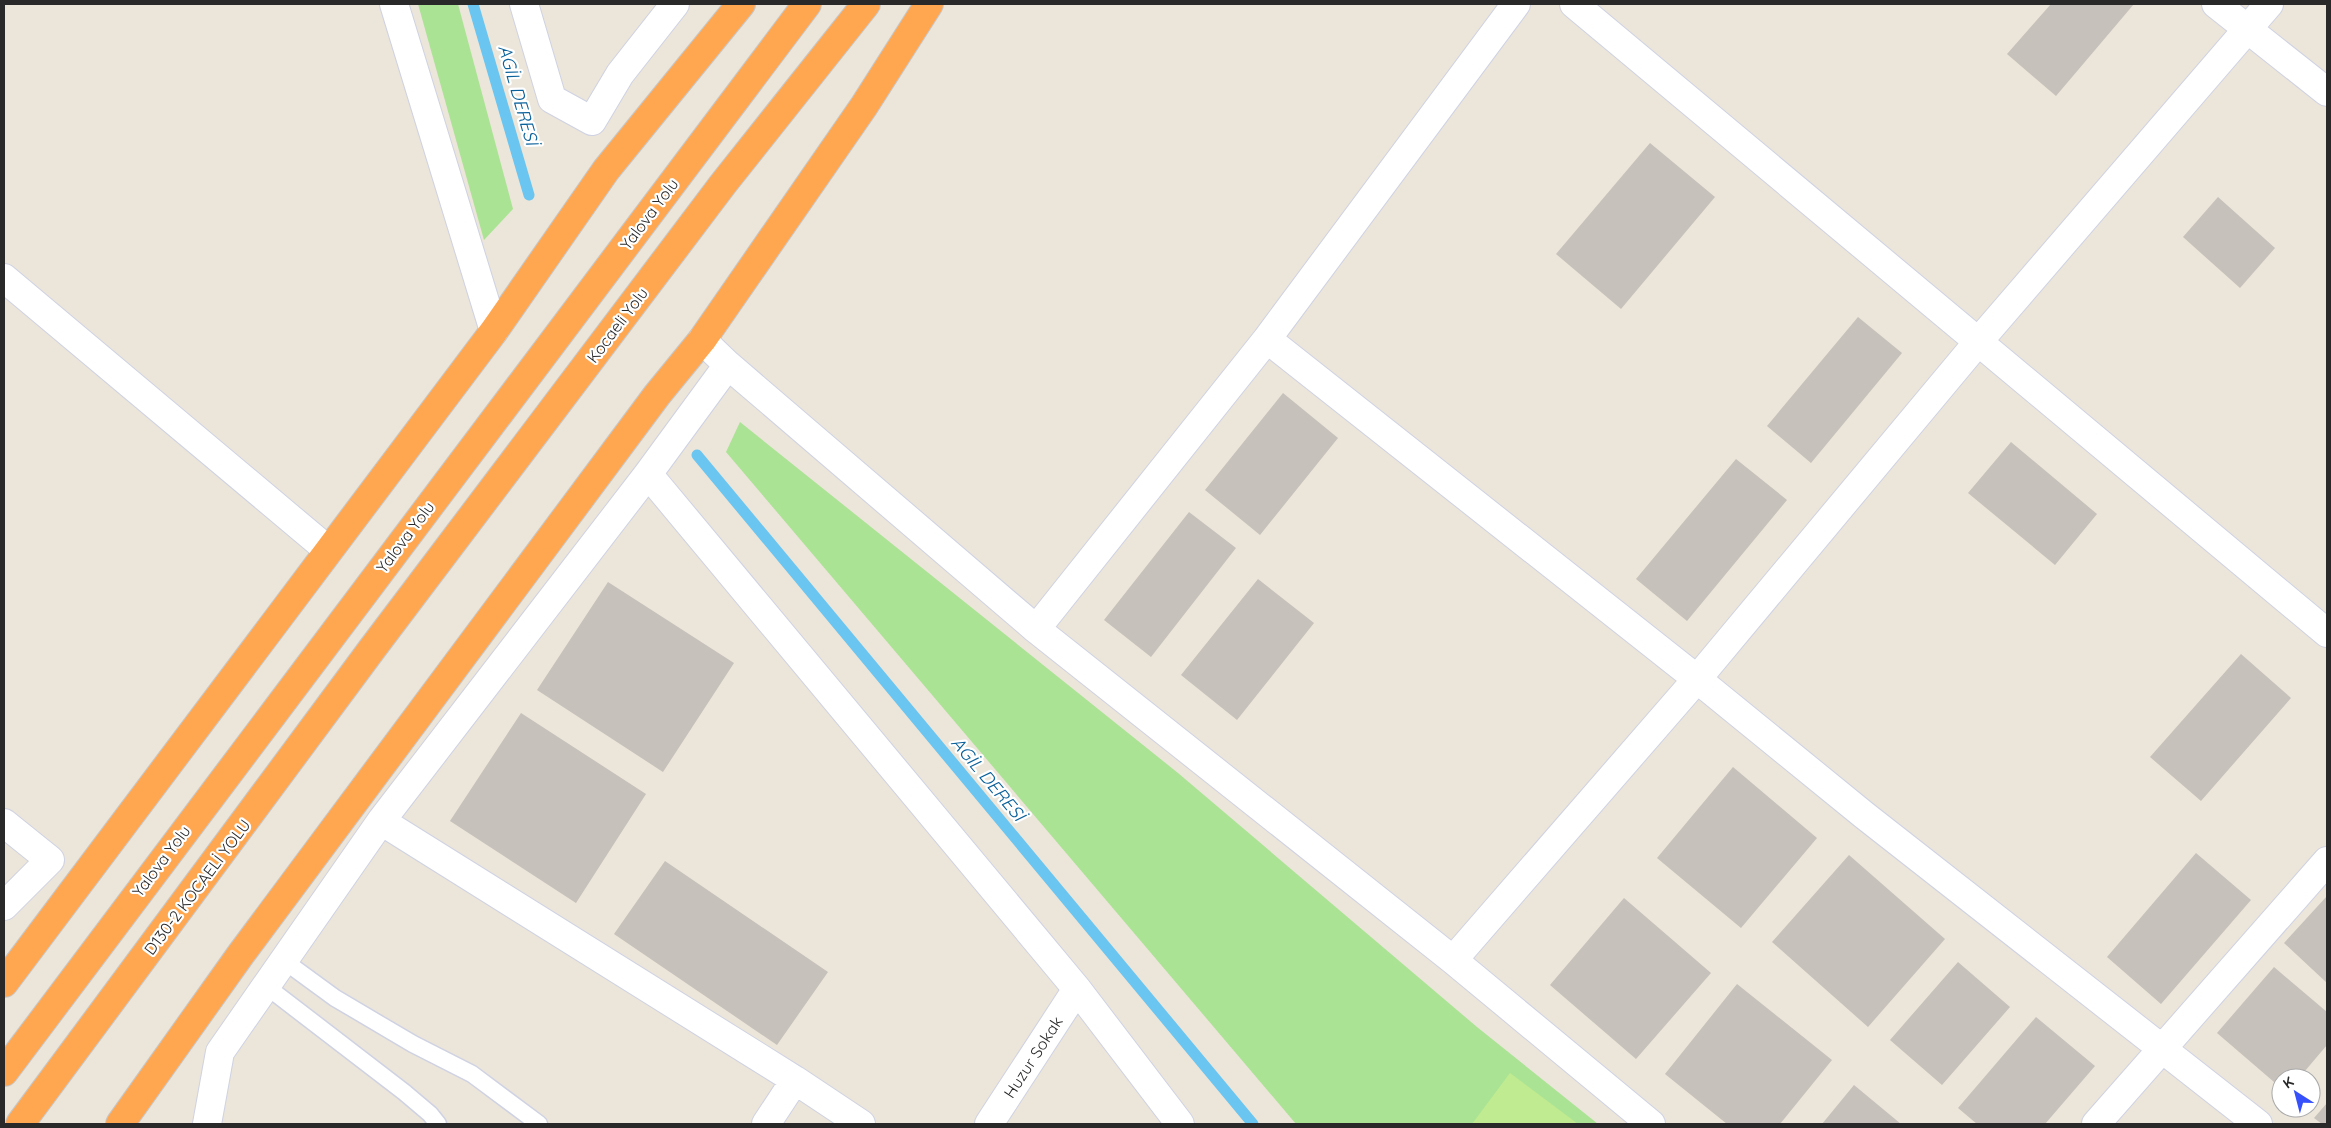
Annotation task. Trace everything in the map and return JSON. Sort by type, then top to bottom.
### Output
[{"type":"highway","points":[[4,983],[494,331],[606,170],[741,4]]},
{"type":"highway","name":"Yalova Yolu","points":[[4,1072],[807,4]]},
{"type":"highway","name":"Kocaeli̇ Yolu","points":[[372,649],[723,184],[866,4]]},
{"type":"highway","points":[[120,1124],[241,954],[657,395],[702,340],[864,106],[929,4]]},
{"type":"highway","name":"D130-2 KOCAELİ YOLU","points":[[20,1124],[372,649]]},
{"type":"street","points":[[394,4],[494,331]]},
{"type":"street","points":[[524,4],[552,99],[592,121],[620,74],[675,4]]},
{"type":"street","points":[[1036,629],[1267,339],[1516,4]]},
{"type":"street","points":[[1574,4],[2327,633]]},
{"type":"street","points":[[2216,4],[2327,92]]},
{"type":"street","points":[[1453,960],[1697,679],[1978,342],[2269,4]]},
{"type":"street","points":[[4,278],[328,550]]},
{"type":"street","points":[[1267,339],[1697,679],[1864,815],[2258,1124]]},
{"type":"street","points":[[702,340],[1036,629],[1453,960],[1650,1124]]},
{"type":"street","points":[[207,1124],[220,1052],[283,960],[381,820],[648,474],[728,364]]},
{"type":"street","points":[[648,474],[1077,989],[1180,1124]]},
{"type":"street","points":[[381,820],[795,1080],[861,1124]]},
{"type":"street","points":[[4,823],[50,860],[4,906]]},
{"type":"street","points":[[2096,1124],[2327,861]]},
{"type":"street","name":"Huzur Sokak","points":[[989,1124],[1077,989]]},
{"type":"street","points":[[766,1124],[795,1080]]},
{"type":"lane","points":[[283,960],[335,998],[413,1044],[472,1074],[539,1124]]},
{"type":"lane","points":[[266,986],[404,1092],[430,1114],[438,1124]]},
{"type":"green space","points":[[418,4],[458,4],[513,209],[484,240]]},
{"type":"green space","points":[[740,422],[1178,773],[1477,1027],[1598,1124],[1296,1124],[726,452]]},
{"type":"green space","points":[[1510,1073],[1578,1124],[1472,1124]]},
{"type":"building","points":[[2051,4],[2134,4],[2056,96],[2007,54]]},
{"type":"building","points":[[1650,143],[1715,197],[1621,309],[1556,254]]},
{"type":"building","points":[[2218,197],[2275,248],[2240,288],[2183,237]]},
{"type":"building","points":[[1858,317],[1902,353],[1811,463],[1767,426]]},
{"type":"building","points":[[1283,393],[1338,438],[1260,535],[1205,490]]},
{"type":"building","points":[[2011,442],[2097,514],[2055,565],[1968,493]]},
{"type":"building","points":[[1736,459],[1787,500],[1687,621],[1636,579]]},
{"type":"building","points":[[1189,512],[1236,548],[1151,657],[1104,620]]},
{"type":"building","points":[[1258,579],[1314,623],[1237,720],[1181,675]]},
{"type":"building","points":[[608,582],[734,663],[663,772],[537,690]]},
{"type":"building","points":[[2241,654],[2291,698],[2201,801],[2150,757]]},
{"type":"building","points":[[521,713],[646,794],[576,903],[450,821]]},
{"type":"building","points":[[1733,767],[1817,838],[1741,928],[1657,858]]},
{"type":"building","points":[[2196,853],[2251,900],[2161,1004],[2107,957]]},
{"type":"building","points":[[1849,855],[1945,939],[1868,1027],[1772,942]]},
{"type":"building","points":[[665,861],[828,972],[777,1045],[614,934]]},
{"type":"building","points":[[2327,896],[2327,983],[2284,943]]},
{"type":"building","points":[[1624,898],[1711,973],[1636,1059],[1550,985]]},
{"type":"building","points":[[1958,962],[2010,1007],[1942,1085],[1890,1040]]},
{"type":"building","points":[[2274,967],[2327,1012],[2327,1045],[2307,1068],[2271,1068],[2271,1079],[2217,1033]]},
{"type":"building","points":[[1737,984],[1832,1060],[1780,1124],[1727,1124],[1665,1074]]},
{"type":"building","points":[[2036,1017],[2095,1066],[2045,1124],[1977,1124],[1958,1108]]},
{"type":"building","points":[[1854,1085],[1901,1124],[1822,1124]]},
{"type":"building","points":[[2327,1103],[2327,1124],[2322,1124],[2314,1118],[2321,1118],[2321,1110]]},
{"type":"waterway","name":"AGİL DERESİ","points":[[473,4],[529,195]]},
{"type":"waterway","name":"AGİL DERESİ","points":[[697,455],[1253,1124]]}]
